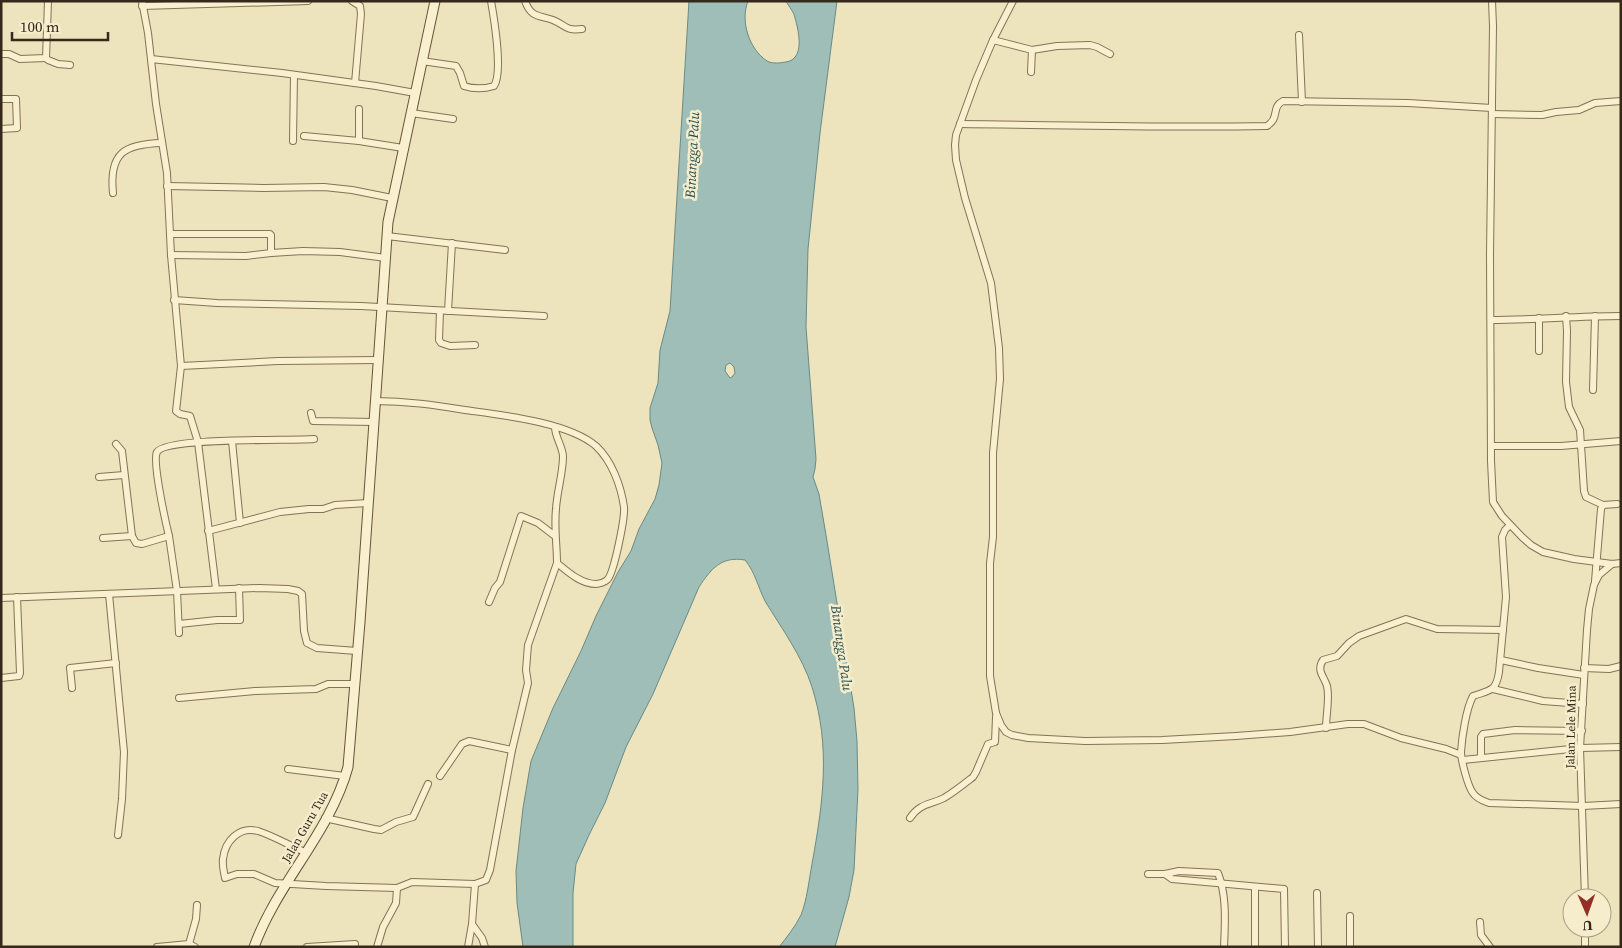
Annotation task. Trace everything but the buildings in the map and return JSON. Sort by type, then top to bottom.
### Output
[{"type":"main road","name":"Jalan Guru Tua","points":[[254,947],[259,933],[286,884],[326,818],[342,786],[348,767],[387,236],[392,198],[435,1]]},
{"type":"street","points":[[46,58],[48,1]]},
{"type":"street","points":[[216,589],[198,442],[190,416],[176,411],[181,366],[170,255],[166,160],[148,33],[142,4],[308,1]]},
{"type":"street","points":[[352,1],[360,6],[361,14],[355,82]]},
{"type":"street","points":[[422,61],[456,66],[464,86],[478,88],[494,86],[497,82],[497,67],[491,1]]},
{"type":"street","points":[[525,1],[528,9],[535,16],[551,20],[567,29],[582,29]]},
{"type":"street","points":[[910,818],[916,809],[943,798],[973,777],[988,744],[995,742],[996,713],[990,676],[990,562],[993,537],[993,452],[1000,379],[999,348],[991,283],[965,198],[956,160],[956,135],[993,40],[1013,1]]},
{"type":"street","points":[[1492,1],[1490,254],[1491,470],[1493,502],[1510,526],[1531,545],[1543,552],[1596,562],[1621,563]]},
{"type":"street","points":[[1298,35],[1302,102]]},
{"type":"street","points":[[993,40],[1032,50],[1057,46],[1090,45],[1110,54]]},
{"type":"street","points":[[1031,72],[1032,50]]},
{"type":"street","points":[[1,54],[9,54],[20,60],[46,58],[58,64],[70,65]]},
{"type":"street","points":[[151,58],[355,82],[415,93]]},
{"type":"street","points":[[293,141],[294,75]]},
{"type":"street","points":[[1,99],[16,99],[18,128],[1,129]]},
{"type":"street","points":[[960,124],[1044,124],[1183,128],[1267,126],[1272,123],[1276,117],[1275,110],[1283,102],[1408,103],[1542,115],[1579,110],[1596,103],[1621,101]]},
{"type":"street","points":[[359,109],[359,141]]},
{"type":"street","points":[[411,113],[453,119]]},
{"type":"street","points":[[304,136],[359,141],[403,148]]},
{"type":"street","points":[[113,193],[113,168],[125,151],[130,146],[138,144],[162,142]]},
{"type":"street","points":[[167,186],[324,187],[352,190],[392,198]]},
{"type":"street","points":[[170,234],[270,234],[271,253]]},
{"type":"street","points":[[387,236],[505,250]]},
{"type":"street","points":[[448,312],[452,243]]},
{"type":"street","points":[[170,255],[246,256],[303,251],[340,252],[386,258]]},
{"type":"street","points":[[174,300],[217,303],[325,305],[544,316]]},
{"type":"street","points":[[440,311],[439,340],[441,343],[450,346],[475,344]]},
{"type":"street","points":[[1491,320],[1566,316],[1621,316]]},
{"type":"street","points":[[1566,316],[1566,374],[1569,407],[1578,424],[1585,495],[1603,505],[1617,504]]},
{"type":"street","points":[[1593,390],[1595,316]]},
{"type":"street","points":[[1539,318],[1539,351]]},
{"type":"street","points":[[181,366],[292,360],[378,360]]},
{"type":"street","points":[[375,401],[422,403],[509,416],[555,427],[594,445],[602,453],[612,469],[620,488],[624,510],[618,547],[607,580],[597,584],[577,578],[557,563]]},
{"type":"street","points":[[311,413],[313,421],[374,422]]},
{"type":"street","points":[[305,852],[258,832],[247,830],[228,841],[222,860],[225,878],[237,874],[254,874],[276,883],[286,884],[397,888],[412,882],[476,884],[486,880],[490,870],[512,750],[528,683],[526,670],[528,645],[557,563],[556,510],[562,478],[563,456],[555,427]]},
{"type":"street","points":[[179,633],[177,591],[160,491],[158,451],[171,446],[198,442],[314,439]]},
{"type":"street","points":[[232,441],[240,523]]},
{"type":"street","points":[[1491,446],[1562,446],[1621,441]]},
{"type":"street","points":[[116,444],[122,452],[125,505],[132,536],[136,543],[139,544],[169,536]]},
{"type":"street","points":[[99,477],[124,475]]},
{"type":"street","points":[[208,531],[280,512],[368,503]]},
{"type":"street","points":[[1594,585],[1600,515],[1603,505]]},
{"type":"street","points":[[489,602],[500,582],[521,516],[538,523],[555,536]]},
{"type":"street","points":[[1493,689],[1498,682],[1506,597],[1502,537],[1505,530],[1510,526]]},
{"type":"street","points":[[103,538],[132,536]]},
{"type":"street","name":"Jalan Lele Mina","points":[[1584,888],[1580,748],[1589,609],[1594,585],[1599,575],[1612,564]]},
{"type":"street","points":[[1,598],[239,588],[288,589],[302,594],[304,631],[307,643],[317,648],[357,651]]},
{"type":"street","points":[[179,624],[217,620],[240,620],[239,588]]},
{"type":"street","points":[[109,594],[124,767],[118,835]]},
{"type":"street","points":[[1,678],[19,676],[20,673],[17,597]]},
{"type":"street","points":[[1326,728],[1327,688],[1320,673],[1321,664],[1324,660],[1337,656],[1349,643],[1359,636],[1406,619],[1436,629],[1504,630]]},
{"type":"street","points":[[1501,660],[1538,668],[1584,671],[1621,666]]},
{"type":"street","points":[[72,688],[70,668],[116,663]]},
{"type":"street","points":[[179,698],[255,691],[316,689],[328,684],[354,684]]},
{"type":"street","points":[[1583,704],[1543,701],[1493,689],[1476,695],[1472,698],[1462,757],[1468,785],[1472,793],[1489,803],[1583,806],[1621,804]]},
{"type":"street","points":[[996,713],[1006,732],[1012,735],[1085,742],[1162,740],[1290,732],[1364,724],[1401,738],[1446,749],[1462,757],[1480,758],[1580,748],[1621,747]]},
{"type":"street","points":[[1480,758],[1481,737],[1484,734],[1521,730],[1582,731]]},
{"type":"street","points":[[440,776],[465,742],[469,741],[512,750]]},
{"type":"street","points":[[288,769],[345,776]]},
{"type":"street","points":[[326,818],[374,829],[384,829],[396,822],[413,817],[428,784]]},
{"type":"street","points":[[1148,874],[1165,874],[1179,871],[1218,873],[1223,884],[1224,947]]},
{"type":"street","points":[[1165,874],[1172,879],[1284,889],[1285,947]]},
{"type":"street","points":[[468,947],[476,884]]},
{"type":"street","points":[[1255,887],[1255,947]]},
{"type":"street","points":[[377,947],[383,927],[396,903],[397,888]]},
{"type":"street","points":[[1317,893],[1318,947]]},
{"type":"street","points":[[157,947],[192,945],[197,905]]},
{"type":"street","points":[[1350,916],[1350,947]]},
{"type":"street","points":[[1480,922],[1480,935],[1490,947]]},
{"type":"street","points":[[472,924],[482,938],[485,947]]},
{"type":"street","points":[[307,947],[355,944]]},
{"type":"water","name":"Binangga Palu","points":[[689,1],[748,1],[745,17],[751,42],[761,56],[769,62],[776,63],[792,60],[796,56],[799,44],[794,14],[786,1],[837,1],[820,133],[808,249],[806,327],[816,459],[813,477],[819,494],[826,535],[854,708],[857,741],[858,789],[854,870],[849,897],[835,947],[779,947],[799,919],[806,896],[822,797],[822,731],[812,687],[803,664],[765,601],[754,575],[745,560],[737,559],[717,565],[699,587],[653,694],[626,747],[605,803],[576,864],[573,893],[573,947],[523,947],[517,903],[516,871],[523,808],[531,761],[553,708],[596,616],[631,551],[639,529],[655,499],[662,463],[650,420],[650,408],[658,383],[660,350],[670,311]],"holes":[[[730,363],[734,367],[735,373],[730,378],[725,371],[726,365]]]}]
